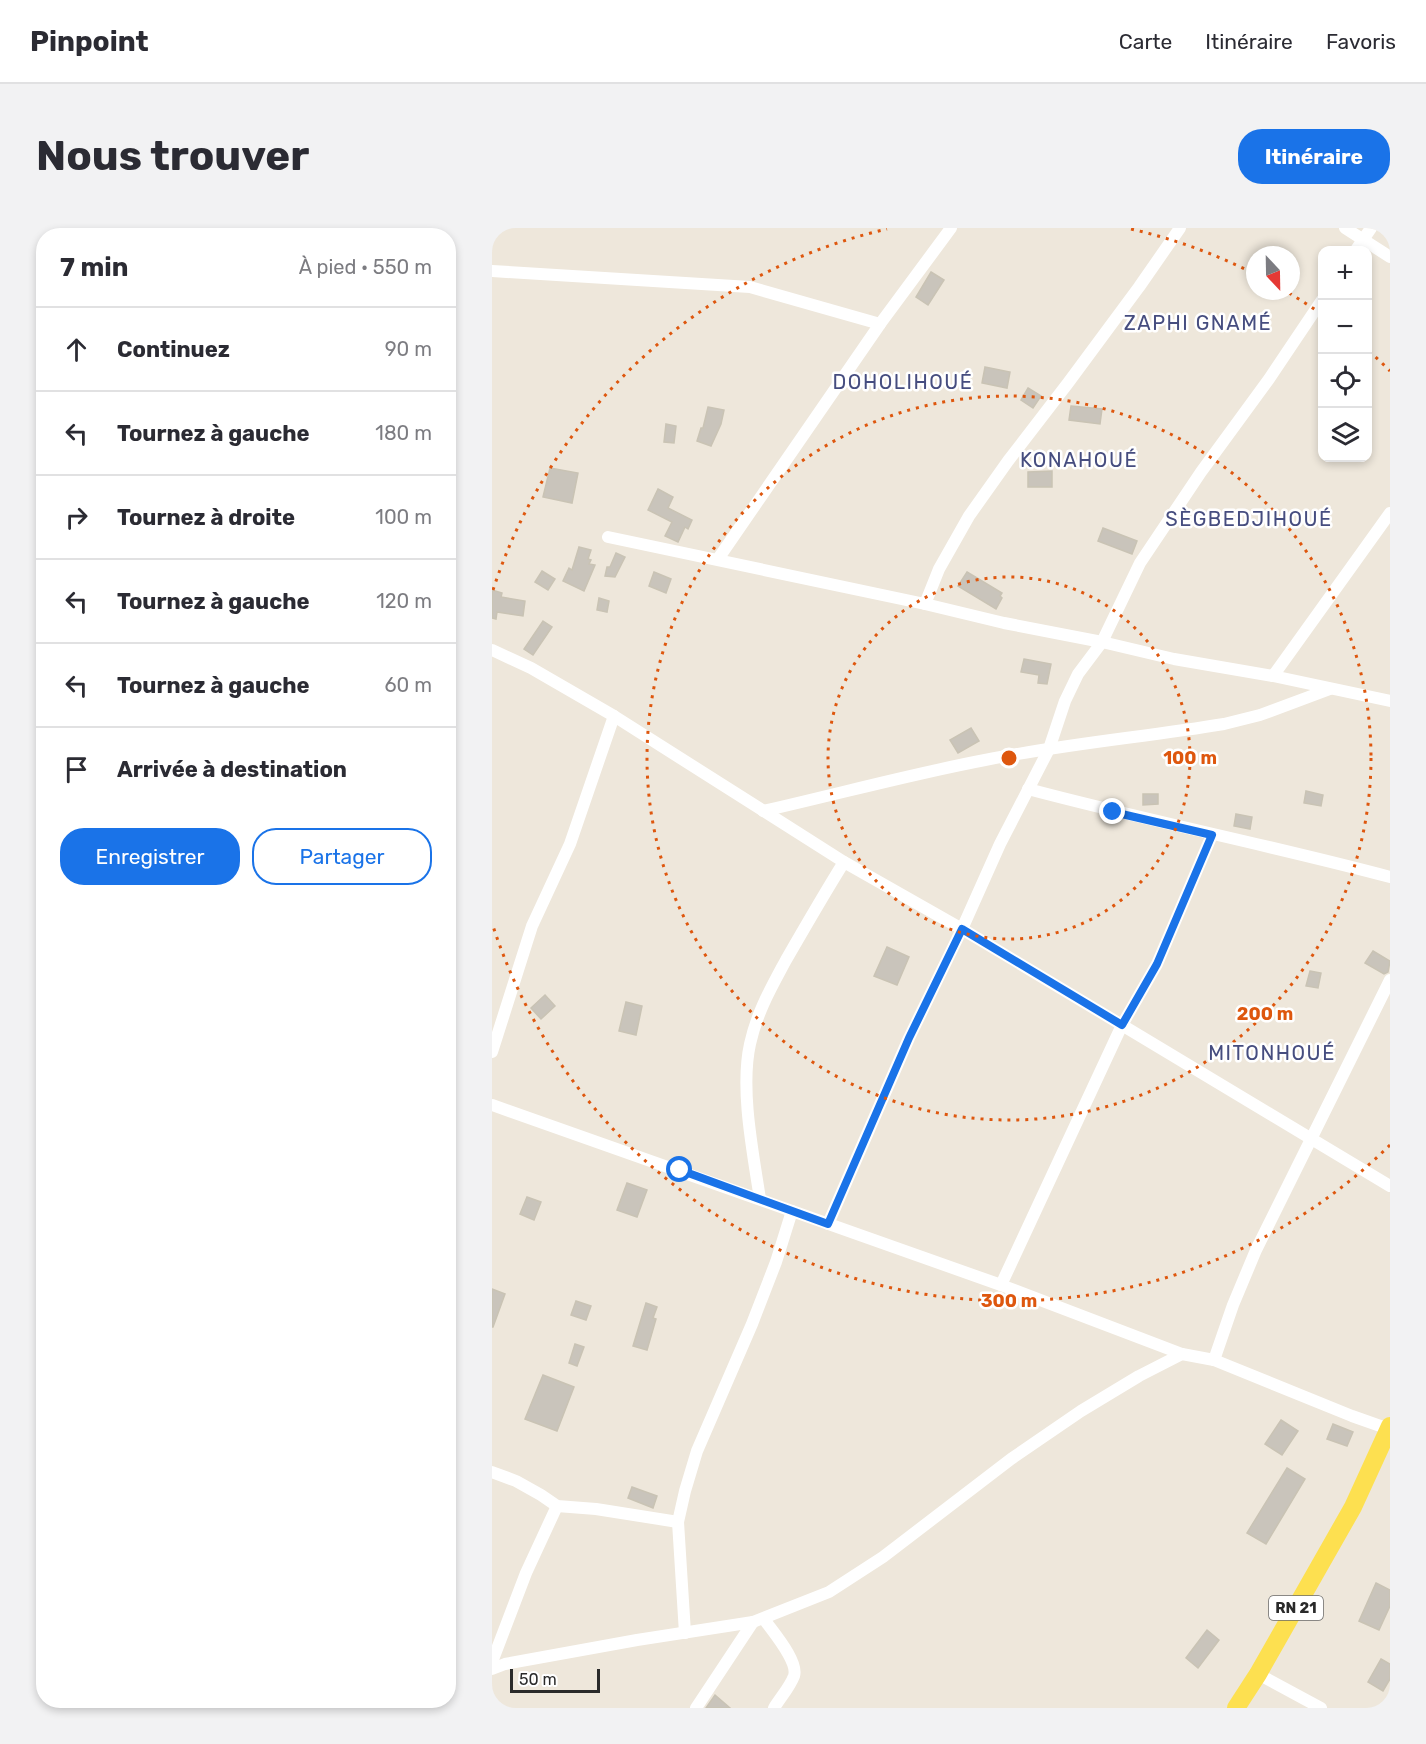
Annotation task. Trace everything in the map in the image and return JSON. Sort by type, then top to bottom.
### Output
[{"type":"main road","name":"RN 21","points":[[1236,1708],[1258,1674],[1353,1507],[1389,1427]]},
{"type":"street","points":[[718,559],[880,324],[951,228]]},
{"type":"street","points":[[925,604],[939,569],[969,516],[1180,228]]},
{"type":"street","points":[[1345,228],[1390,257]]},
{"type":"street","points":[[1359,246],[1371,228]]},
{"type":"street","points":[[492,271],[750,287],[880,324]]},
{"type":"street","points":[[828,1224],[909,1038],[1000,844],[1049,749],[1065,700],[1078,674],[1102,642],[1140,563],[1201,472],[1318,307]]},
{"type":"street","points":[[1273,676],[1390,513]]},
{"type":"street","points":[[608,537],[1174,659],[1390,700]]},
{"type":"street","points":[[492,650],[531,668],[614,716],[844,862],[962,929],[1390,1186]]},
{"type":"street","points":[[763,811],[893,779],[988,759],[1224,724],[1260,715],[1331,689]]},
{"type":"street","points":[[492,1052],[532,926],[570,844],[614,716]]},
{"type":"street","points":[[1028,789],[1113,812],[1343,864],[1390,877]]},
{"type":"street","points":[[1001,1285],[1122,1025],[1157,964],[1212,835]]},
{"type":"street","points":[[760,1199],[751,1141],[746,1082],[749,1046],[760,1009],[844,862]]},
{"type":"street","points":[[1214,1360],[1233,1305],[1256,1250],[1390,980]]},
{"type":"street","points":[[492,1105],[1001,1285],[1182,1353],[1214,1360],[1352,1416],[1389,1427]]},
{"type":"street","points":[[685,1633],[678,1522],[697,1451],[752,1324],[776,1262],[792,1211]]},
{"type":"street","points":[[492,1669],[505,1664],[758,1620],[829,1592],[914,1535],[1011,1459],[1081,1411],[1138,1376],[1182,1353]]},
{"type":"street","points":[[492,1472],[516,1481],[557,1506],[596,1509],[678,1522]]},
{"type":"street","points":[[492,1662],[526,1573],[557,1506]]},
{"type":"street","points":[[696,1708],[758,1620]]},
{"type":"street","points":[[758,1620],[785,1649],[794,1664],[794,1674],[774,1708]]},
{"type":"street","points":[[1258,1674],[1321,1708]]},
{"type":"building","points":[[931,272],[944,280],[928,305],[916,297]]},
{"type":"building","points":[[985,367],[1010,372],[1007,388],[982,383]]},
{"type":"building","points":[[1028,388],[1041,396],[1033,408],[1021,400]]},
{"type":"building","points":[[1071,406],[1102,409],[1100,424],[1069,420]]},
{"type":"building","points":[[708,407],[724,410],[721,424],[711,446],[697,441]]},
{"type":"building","points":[[666,424],[676,426],[674,443],[664,442]]},
{"type":"building","points":[[550,468],[578,473],[572,503],[543,497]]},
{"type":"building","points":[[1052,471],[1052,487],[1028,487],[1028,472]]},
{"type":"building","points":[[658,489],[673,497],[668,508],[692,520],[688,529],[685,527],[678,542],[665,536],[672,522],[648,510]]},
{"type":"building","points":[[1103,528],[1137,541],[1132,554],[1098,541]]},
{"type":"building","points":[[579,547],[591,550],[589,564],[595,565],[584,591],[563,581],[569,568],[572,570]]},
{"type":"building","points":[[616,553],[625,557],[615,577],[605,576],[607,567],[610,567]]},
{"type":"building","points":[[542,571],[555,579],[548,590],[535,582]]},
{"type":"building","points":[[654,572],[671,579],[666,593],[649,586]]},
{"type":"building","points":[[967,572],[1002,593],[996,609],[958,586]]},
{"type":"building","points":[[492,590],[502,593],[501,597],[525,601],[523,616],[497,612],[496,619],[492,618]]},
{"type":"building","points":[[599,598],[609,601],[607,612],[597,610]]},
{"type":"building","points":[[543,621],[552,627],[533,655],[524,649]]},
{"type":"building","points":[[1024,659],[1051,664],[1047,684],[1038,683],[1039,675],[1021,672]]},
{"type":"building","points":[[971,728],[979,741],[958,753],[950,740]]},
{"type":"building","points":[[1306,791],[1323,795],[1321,806],[1304,803]]},
{"type":"building","points":[[1143,794],[1158,794],[1158,804],[1143,805]]},
{"type":"building","points":[[1236,814],[1252,817],[1250,829],[1234,826]]},
{"type":"building","points":[[887,947],[909,957],[897,985],[874,976]]},
{"type":"building","points":[[1373,951],[1390,961],[1388,972],[1384,974],[1365,963]]},
{"type":"building","points":[[1310,971],[1321,973],[1318,988],[1306,986]]},
{"type":"building","points":[[545,995],[555,1006],[541,1019],[531,1008]]},
{"type":"building","points":[[626,1002],[642,1006],[636,1035],[619,1031]]},
{"type":"building","points":[[627,1183],[647,1190],[637,1217],[617,1210]]},
{"type":"building","points":[[527,1197],[541,1202],[534,1220],[520,1214]]},
{"type":"building","points":[[492,1289],[505,1294],[493,1327],[492,1327]]},
{"type":"building","points":[[576,1301],[591,1306],[586,1320],[571,1315]]},
{"type":"building","points":[[646,1303],[657,1307],[647,1350],[633,1346]]},
{"type":"building","points":[[575,1344],[584,1347],[577,1366],[569,1363]]},
{"type":"building","points":[[543,1375],[574,1387],[557,1431],[525,1419]]},
{"type":"building","points":[[1281,1420],[1298,1431],[1282,1455],[1265,1444]]},
{"type":"building","points":[[1333,1424],[1353,1432],[1347,1446],[1327,1439]]},
{"type":"building","points":[[1287,1468],[1305,1479],[1266,1544],[1247,1533]]},
{"type":"building","points":[[632,1487],[657,1496],[653,1508],[628,1498]]},
{"type":"building","points":[[1376,1583],[1390,1590],[1390,1606],[1379,1630],[1359,1621]]},
{"type":"building","points":[[1207,1630],[1219,1640],[1198,1668],[1186,1658]]},
{"type":"building","points":[[1381,1659],[1390,1664],[1390,1679],[1383,1691],[1368,1682]]},
{"type":"building","points":[[715,1695],[730,1708],[706,1708]]},
{"type":"district","name":"ZAPHI GNAMÉ","points":[[1198,323]]},
{"type":"district","name":"DOHOLIHOUÉ","points":[[903,382]]},
{"type":"district","name":"KONAHOUÉ","points":[[1079,460]]},
{"type":"district","name":"SÈGBEDJIHOUÉ","points":[[1249,519]]},
{"type":"district","name":"MITONHOUÉ","points":[[1272,1053]]},
{"type":"route","points":[[680,1170],[828,1224],[909,1038],[962,929],[1122,1025],[1157,964],[1212,835],[1113,812]]}]
